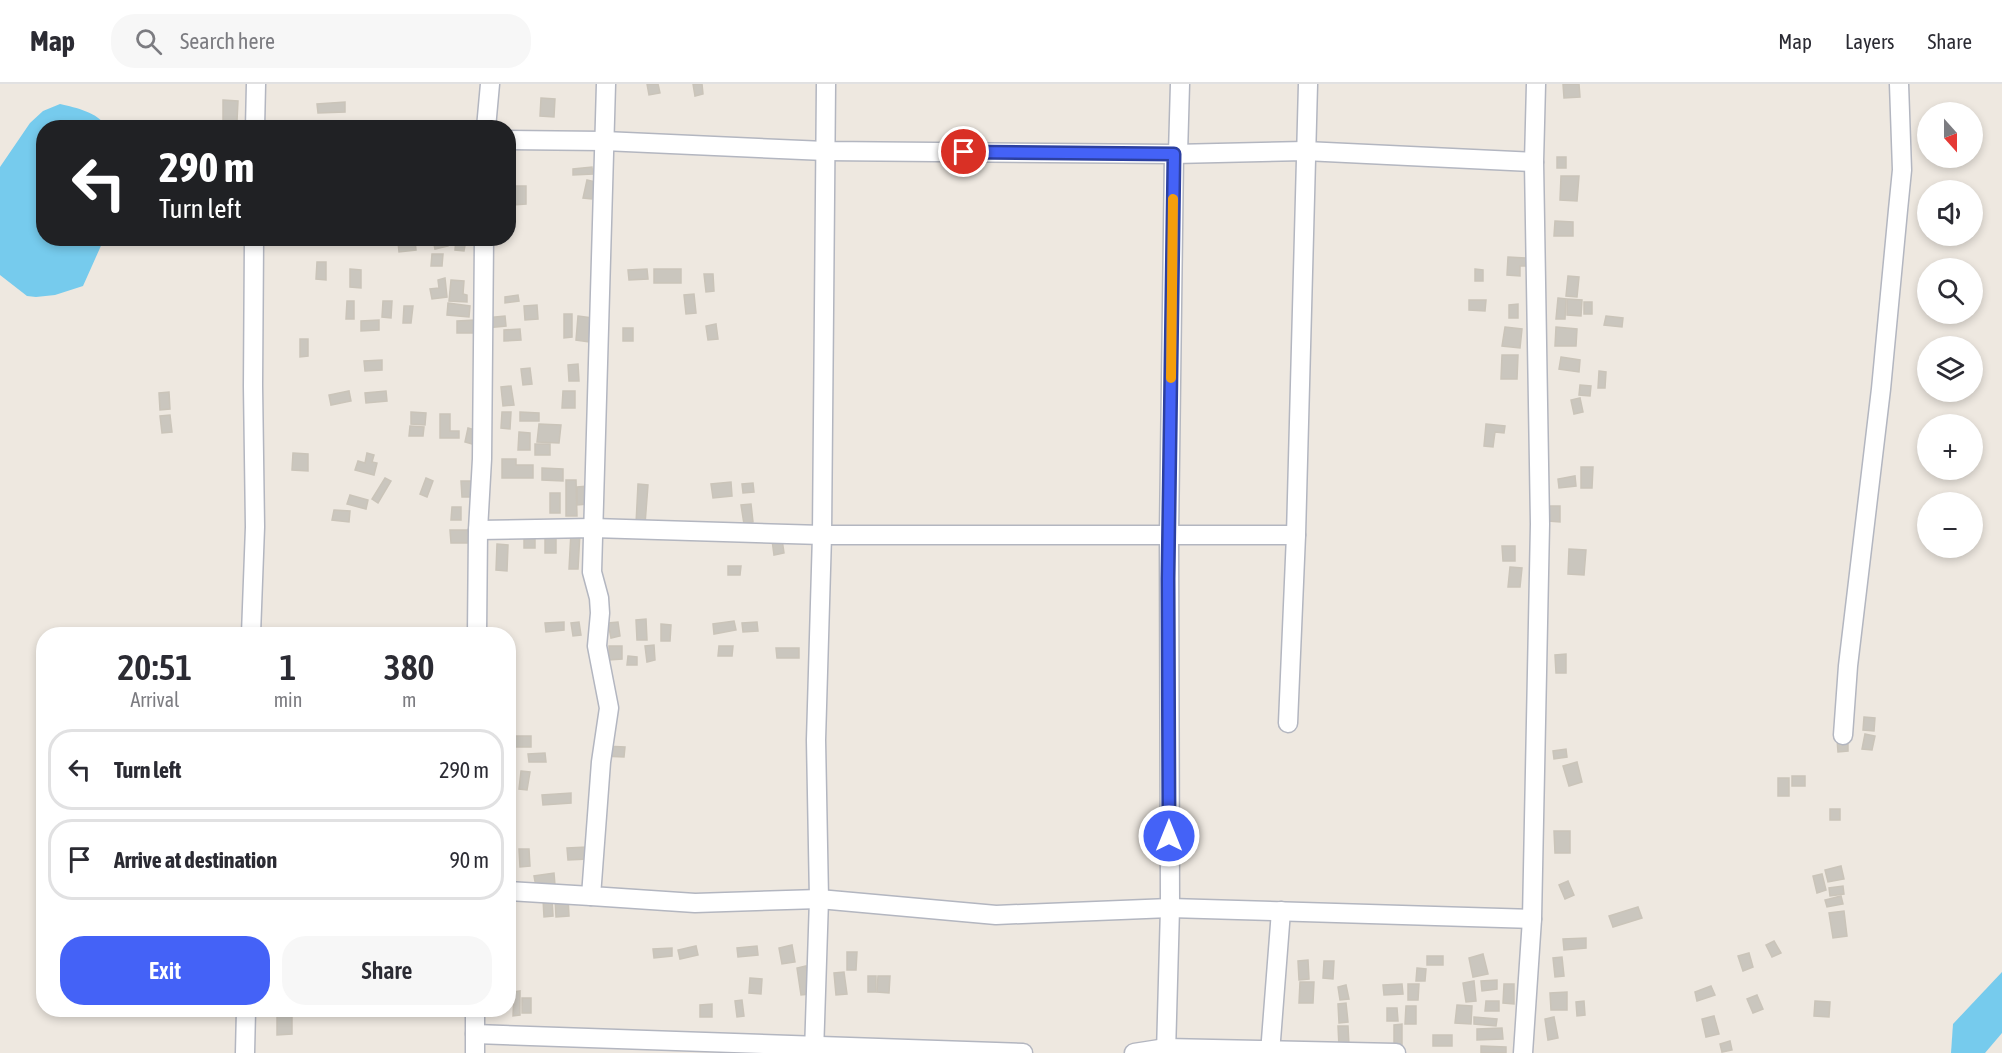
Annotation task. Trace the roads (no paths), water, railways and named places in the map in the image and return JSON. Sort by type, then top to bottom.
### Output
[{"type":"street","points":[[255,120],[256,84]]},
{"type":"street","points":[[487,120],[490,84]]},
{"type":"street","points":[[591,896],[601,762],[609,708],[597,646],[599,598],[592,572],[606,84]]},
{"type":"street","points":[[814,1049],[819,899],[816,740],[822,535],[826,84]]},
{"type":"street","points":[[1166,1051],[1170,908],[1169,535],[1176,154],[1180,84]]},
{"type":"street","points":[[1288,723],[1296,535],[1308,84]]},
{"type":"street","points":[[1523,1053],[1532,919],[1540,524],[1534,162],[1536,84]]},
{"type":"street","points":[[1843,735],[1848,666],[1881,388],[1900,190],[1899,84]]},
{"type":"street","points":[[516,140],[604,141],[825,150],[1176,154],[1305,151],[1534,162]]},
{"type":"street","points":[[251,627],[255,527],[252,386],[254,246]]},
{"type":"street","points":[[477,627],[478,530],[482,459],[484,246]]},
{"type":"street","points":[[478,530],[593,528],[822,535],[1296,535]]},
{"type":"street","points":[[516,891],[695,903],[819,899],[996,915],[1170,908],[1532,919]]},
{"type":"street","points":[[1270,1052],[1281,911]]},
{"type":"street","points":[[245,1053],[246,1017]]},
{"type":"street","points":[[475,1017],[475,1053]]},
{"type":"street","points":[[475,1034],[814,1049],[1023,1053]]},
{"type":"street","points":[[1134,1053],[1166,1051],[1396,1053]]},
{"type":"water","points":[[60,104],[80,109],[100,120],[36,120],[36,246],[101,246],[83,286],[55,295],[36,297],[27,296],[0,275],[0,167],[30,123],[43,111]]},
{"type":"water","points":[[2002,972],[2002,1033],[1985,1053],[1951,1053],[1953,1024]]}]
